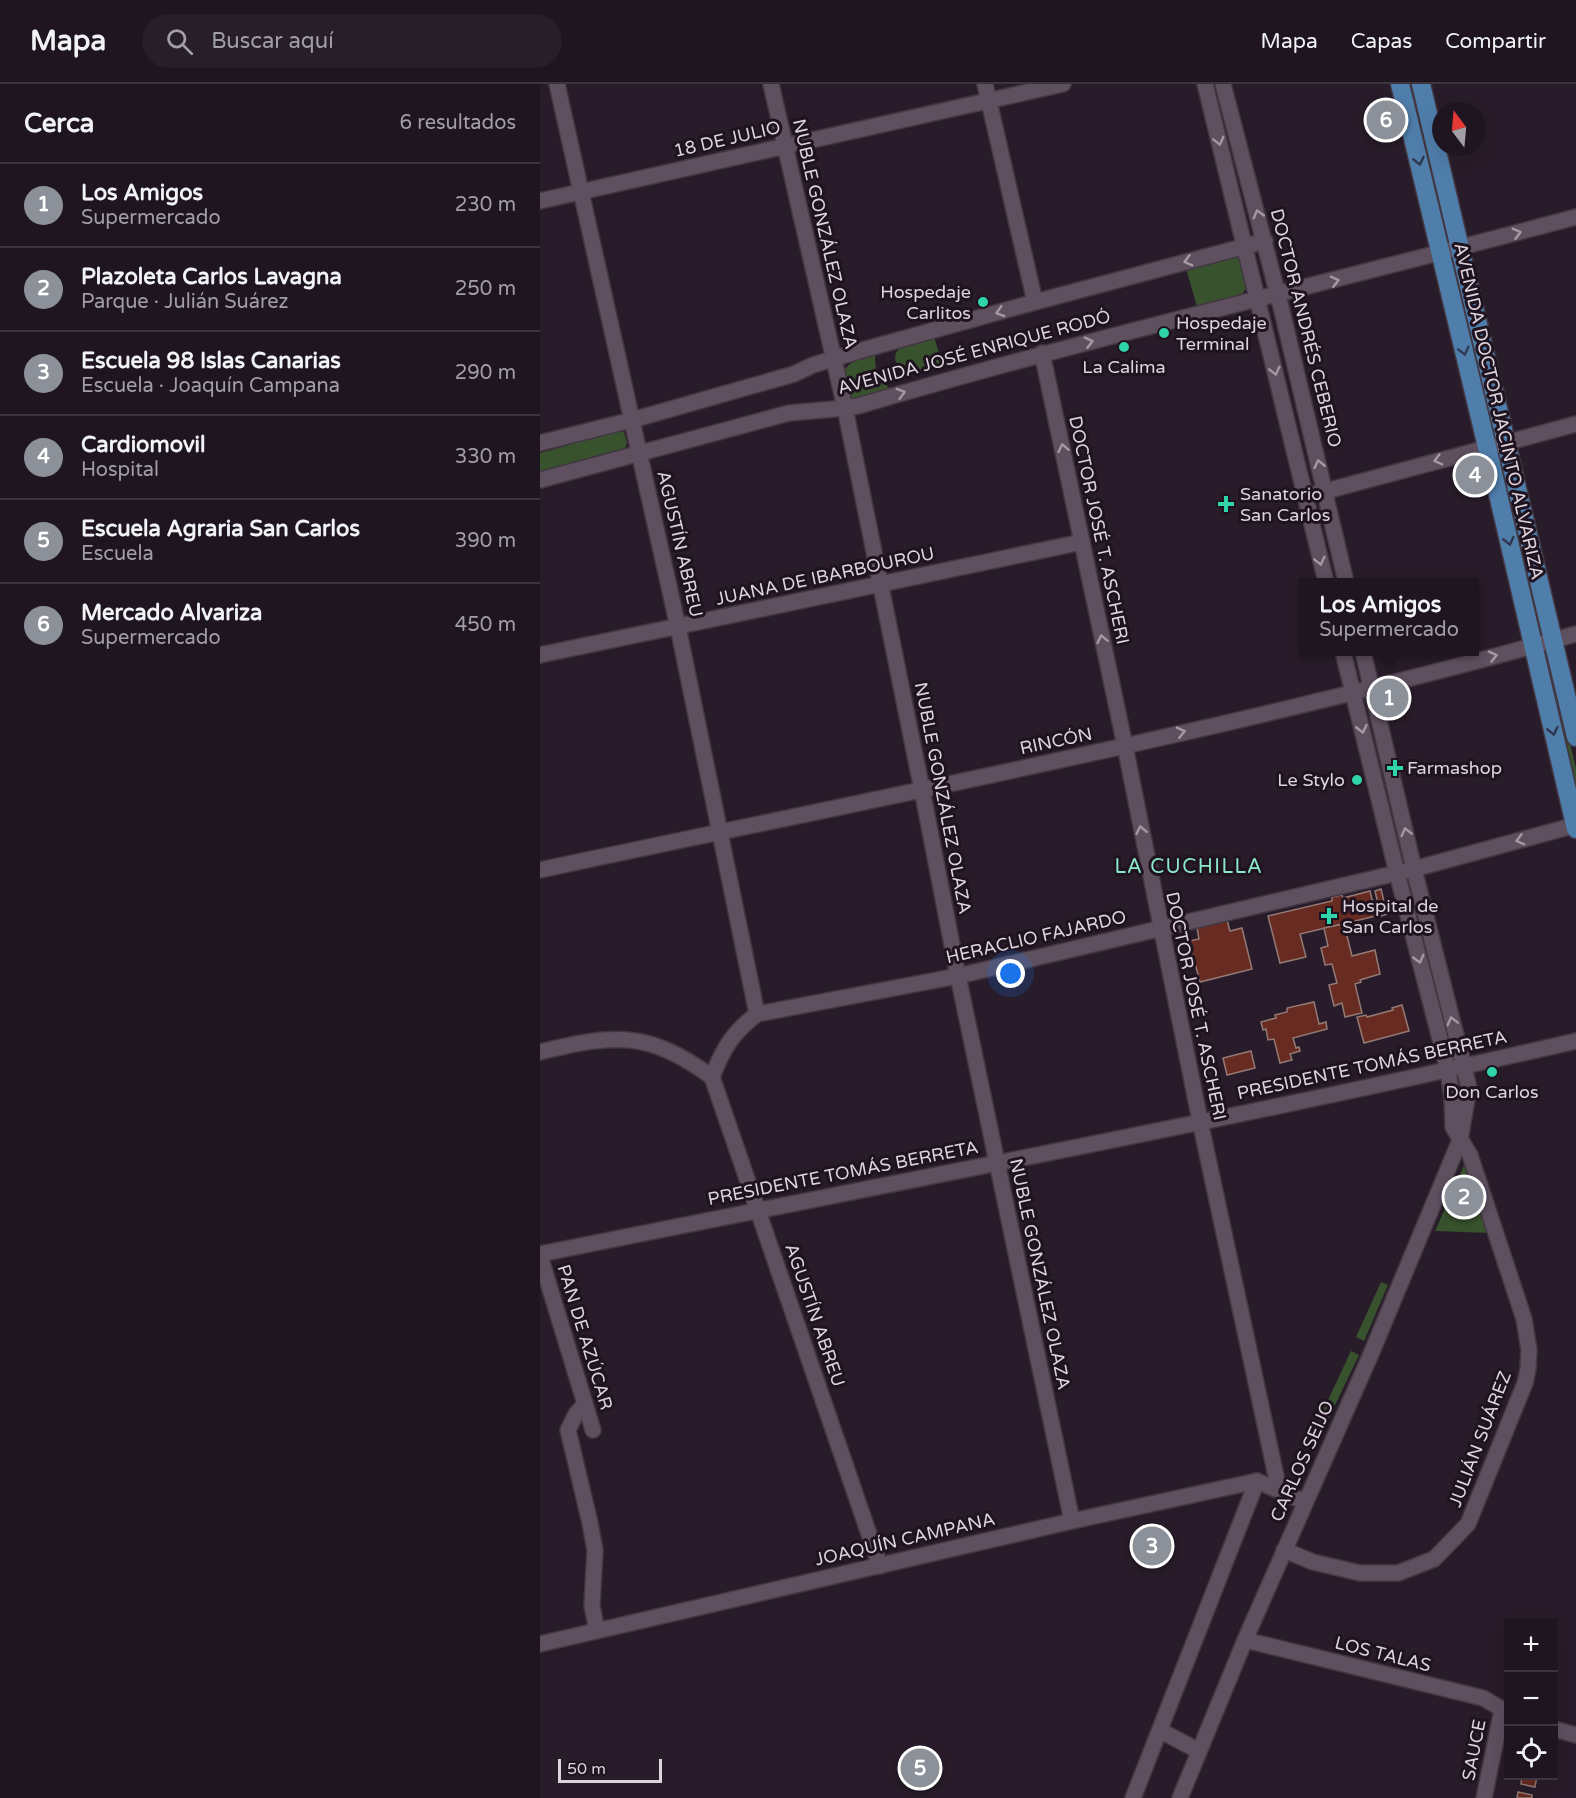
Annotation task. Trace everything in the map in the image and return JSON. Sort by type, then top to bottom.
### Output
[{"type":"main road","name":"AVENIDA DOCTOR JACINTO ALVARIZA","points":[[1400,84],[1576,826]]},
{"type":"main road","name":"AVENIDA DOCTOR JACINTO ALVARIZA","points":[[1421,84],[1576,737]]},
{"type":"street","name":"AGUSTÍN ABREU","points":[[557,84],[678,627],[756,1014]]},
{"type":"street","name":"NUBLE GONZÁLEZ OLAZA","points":[[771,84],[881,583],[958,976],[1072,1521]]},
{"type":"street","points":[[985,84],[1035,302]]},
{"type":"street","name":"18 DE JULIO","points":[[540,201],[1063,84]]},
{"type":"street","points":[[1205,84],[1325,578]]},
{"type":"street","name":"DOCTOR ANDRÉS CEBERIO","points":[[1223,84],[1265,241],[1345,578]]},
{"type":"street","name":"AVENIDA JOSÉ ENRIQUE RODÓ","points":[[540,480],[789,413],[844,408],[1042,353],[1278,295],[1576,217]]},
{"type":"street","name":"AVENIDA JOSÉ ENRIQUE RODÓ","points":[[540,443],[632,420],[795,374],[833,359],[1035,302],[1265,241]]},
{"type":"street","name":"DOCTOR JOSÉ T. ASCHERI","points":[[1042,353],[1125,746],[1200,1121],[1279,1490]]},
{"type":"street","points":[[1304,496],[1576,424]]},
{"type":"street","name":"JUANA DE IBARBOUROU","points":[[540,655],[1082,542]]},
{"type":"street","name":"RINCÓN","points":[[540,870],[1125,746],[1353,692],[1576,634]]},
{"type":"street","points":[[1344,656],[1396,873],[1448,1070],[1453,1127],[1460,1140]]},
{"type":"street","points":[[1364,656],[1414,869],[1469,1088],[1460,1140]]},
{"type":"street","name":"HERACLIO FAJARDO","points":[[756,1014],[958,976],[1414,869],[1576,826]]},
{"type":"street","points":[[540,1052],[586,1041],[626,1039],[649,1043],[669,1050],[712,1077],[725,1048],[739,1028],[756,1014]]},
{"type":"street","name":"PRESIDENTE TOMÁS BERRETA","points":[[540,1255],[1464,1067],[1576,1041]]},
{"type":"street","name":"AGUSTÍN ABREU","points":[[712,1077],[880,1566]]},
{"type":"street","name":"CARLOS SEIJO","points":[[1180,1798],[1460,1140]]},
{"type":"street","name":"JULIÁN SUÁREZ","points":[[1284,1551],[1313,1562],[1360,1573],[1398,1573],[1434,1559],[1468,1524],[1525,1383],[1529,1350],[1524,1319],[1470,1155],[1460,1140]]},
{"type":"street","name":"PAN DE AZÚCAR","points":[[540,1255],[593,1430]]},
{"type":"street","points":[[585,1404],[576,1414],[568,1430],[591,1523],[595,1550],[592,1606],[597,1630]]},
{"type":"street","points":[[1133,1798],[1257,1481],[1305,1502]]},
{"type":"street","name":"JOAQUÍN CAMPANA","points":[[540,1644],[1072,1521],[1257,1481]]},
{"type":"street","name":"LOS TALAS","points":[[1245,1641],[1483,1698],[1504,1710]]},
{"type":"street","name":"SAUCE","points":[[1484,1798],[1504,1715]]},
{"type":"street","points":[[1558,1730],[1576,1735]]},
{"type":"street","points":[[1161,1731],[1199,1751]]},
{"type":"green space","points":[[1410,84],[1416,84],[1444,216],[1439,210]]},
{"type":"green space","points":[[1239,253],[1247,287],[1241,296],[1197,307],[1186,268]]},
{"type":"green space","points":[[1456,255],[1496,430],[1492,431],[1448,258]]},
{"type":"green space","points":[[934,337],[942,363],[913,372],[902,370],[899,367],[895,357],[901,347]]},
{"type":"green space","points":[[876,353],[875,364],[878,374],[892,391],[855,401],[851,399],[843,371],[858,359]]},
{"type":"green space","points":[[619,431],[624,432],[627,443],[625,448],[540,471],[540,453]]},
{"type":"green space","points":[[1499,459],[1502,459],[1541,622],[1539,623],[1536,622]]},
{"type":"green space","points":[[1546,660],[1550,660],[1576,768],[1576,793]]},
{"type":"green space","points":[[1465,1163],[1491,1233],[1435,1231]]},
{"type":"green space","points":[[1381,1282],[1388,1285],[1364,1341],[1356,1337]]},
{"type":"green space","points":[[1351,1351],[1359,1355],[1314,1449],[1307,1445]]},
{"type":"building","points":[[1381,889],[1387,914],[1381,916],[1375,891]]},
{"type":"building","points":[[1370,891],[1376,916],[1300,934],[1306,957],[1280,963],[1268,916],[1332,901],[1332,897],[1342,895],[1343,898]]},
{"type":"building","points":[[1227,920],[1230,931],[1242,928],[1252,969],[1200,982],[1189,941],[1199,939],[1197,928]]},
{"type":"building","points":[[1344,924],[1352,956],[1375,950],[1380,974],[1360,980],[1361,982],[1355,984],[1362,1013],[1345,1017],[1342,1003],[1334,1006],[1329,985],[1337,983],[1332,964],[1325,965],[1321,948],[1328,946],[1324,928]]},
{"type":"building","points":[[1314,1002],[1319,1024],[1326,1022],[1327,1029],[1293,1038],[1296,1048],[1299,1047],[1300,1051],[1290,1054],[1292,1060],[1280,1063],[1274,1039],[1268,1040],[1266,1029],[1263,1030],[1261,1022],[1276,1018],[1275,1015],[1287,1012],[1287,1008]]},
{"type":"building","points":[[1402,1005],[1409,1031],[1364,1043],[1357,1017],[1366,1015],[1367,1017],[1393,1010],[1392,1008]]},
{"type":"building","points":[[1251,1051],[1255,1068],[1227,1075],[1223,1058]]},
{"type":"building","points":[[1522,1780],[1536,1780],[1535,1787],[1521,1784]]},
{"type":"building","points":[[1518,1792],[1532,1795],[1532,1798],[1517,1798]]},
{"type":"place","name":"Mercado Alvariza","points":[[1386,120]]},
{"type":"place","name":"Hospedaje Carlitos","points":[[983,302]]},
{"type":"place","name":"Hospedaje Terminal","points":[[1164,333]]},
{"type":"place","name":"La Calima","points":[[1124,347]]},
{"type":"place","name":"Cardiomovil","points":[[1475,475]]},
{"type":"place","name":"Sanatorio San Carlos","points":[[1226,504]]},
{"type":"place","name":"Los Amigos","points":[[1389,698]]},
{"type":"place","name":"Farmashop","points":[[1395,768]]},
{"type":"place","name":"Le Stylo","points":[[1357,780]]},
{"type":"place","name":"Hospital de San Carlos","points":[[1329,916]]},
{"type":"place","name":"Don Carlos","points":[[1492,1072]]},
{"type":"place","name":"Plazoleta Carlos Lavagna","points":[[1464,1197]]},
{"type":"place","name":"Escuela 98 Islas Canarias","points":[[1152,1546]]},
{"type":"place","name":"Escuela Agraria San Carlos","points":[[920,1768]]},
{"type":"district","name":"LA CUCHILLA","points":[[1189,867]]}]
